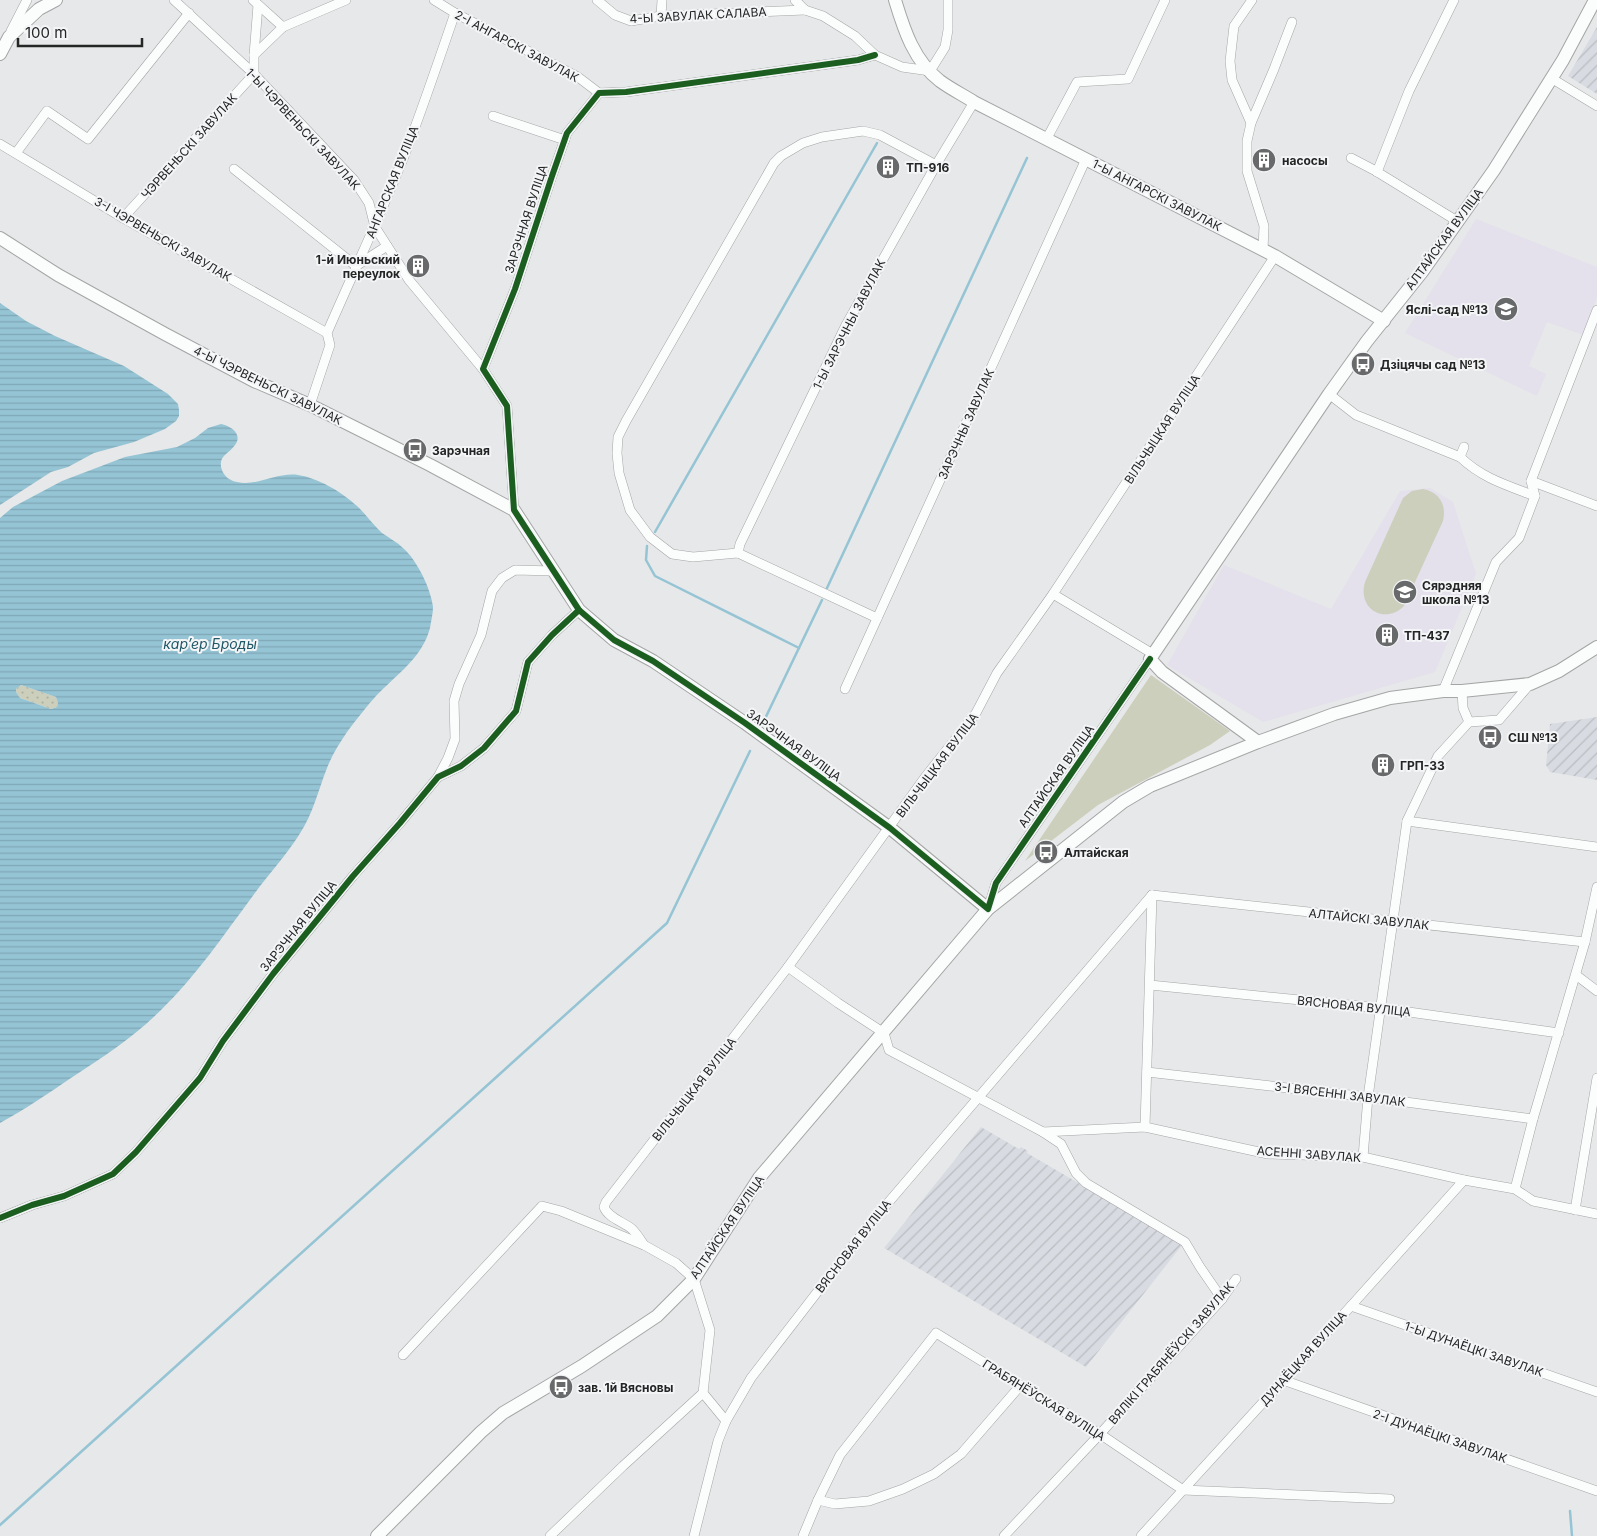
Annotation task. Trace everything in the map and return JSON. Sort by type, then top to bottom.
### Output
[{"type":"main road","points":[[0,54],[8,37],[39,9],[56,0]]},
{"type":"main road","name":"1-Ы АНГАРСКІ ЗАВУЛАК","points":[[895,0],[910,45],[930,71],[940,80],[974,102],[1275,256],[1384,321]]},
{"type":"main road","name":"АЛТАЙСКАЯ ВУЛІЦА","points":[[1152,657],[1328,394],[1422,272],[1494,170],[1563,60],[1595,0]]},
{"type":"main road","name":"4-Ы ЧЭРВЕНЬСКІ ЗАВУЛАК","points":[[0,238],[58,275],[165,334],[254,381],[310,405],[430,465],[514,510]]},
{"type":"main road","name":"ЗАРЭЧНАЯ ВУЛІЦА","points":[[514,510],[579,610],[614,640],[652,661],[746,723],[890,828],[988,909]]},
{"type":"main road","name":"АЛТАЙСКАЯ ВУЛІЦА","points":[[377,1536],[481,1432],[504,1413],[582,1366],[657,1316],[694,1279],[759,1178],[988,909],[1124,802],[1150,786],[1258,742],[1334,714],[1390,698],[1442,691],[1462,691],[1530,684],[1559,671],[1597,647]]},
{"type":"main road","points":[[1152,657],[1162,672],[1258,742]]},
{"type":"street","points":[[8,37],[27,0]]},
{"type":"street","name":"1-Ы ЧЭРВЕНЬСКІ ЗАВУЛАК","points":[[174,0],[254,74],[354,180],[369,204],[375,226],[409,280],[483,369]]},
{"type":"street","points":[[254,55],[283,27],[346,0]]},
{"type":"street","name":"2-І АНГАРСКІ ЗАВУЛАК","points":[[434,0],[455,13],[578,77],[599,93]]},
{"type":"street","name":"4-Ы ЗАВУЛАК САЛАВА","points":[[596,0],[615,15],[626,20],[641,20],[661,16],[805,10]]},
{"type":"street","points":[[661,16],[662,0]]},
{"type":"street","name":"1-Ы АНГАРСКІ ЗАВУЛАК","points":[[795,0],[805,10],[823,16],[855,36],[875,55],[902,67],[930,71]]},
{"type":"street","points":[[930,71],[945,47],[948,30],[948,0]]},
{"type":"street","points":[[1047,138],[1077,82],[1128,79],[1164,0]]},
{"type":"street","points":[[1251,123],[1232,80],[1230,61],[1234,26],[1252,0]]},
{"type":"street","points":[[1377,172],[1409,91],[1454,0]]},
{"type":"street","points":[[255,2],[283,27]]},
{"type":"street","points":[[254,74],[255,2]]},
{"type":"street","points":[[16,153],[47,111],[88,139],[189,13]]},
{"type":"street","name":"АНГАРСКАЯ ВУЛІЦА","points":[[310,405],[330,345],[327,333],[405,154],[455,13]]},
{"type":"street","points":[[1263,250],[1264,226],[1247,171],[1247,141],[1251,123],[1292,22]]},
{"type":"street","points":[[599,93],[626,92],[858,60],[875,55]]},
{"type":"street","name":"ЧЭРВЕНЬСКІ ЗАВУЛАК","points":[[124,218],[254,74]]},
{"type":"street","points":[[1551,78],[1597,106]]},
{"type":"street","name":"ЗАРЭЧНАЯ ВУЛІЦА","points":[[514,510],[507,406],[483,369],[515,288],[567,133],[599,93]]},
{"type":"street","name":"1-Ы ЗАРЭЧНЫ ЗАВУЛАК","points":[[738,553],[740,544],[846,325],[936,165],[974,102]]},
{"type":"street","points":[[493,116],[565,140]]},
{"type":"street","points":[[878,618],[738,553],[693,557],[672,554],[650,537],[630,510],[618,473],[618,437],[774,163],[781,156],[803,142],[863,130],[880,135],[936,165]]},
{"type":"street","name":"3-І ЧЭРВЕНЬСКІ ЗАВУЛАК","points":[[0,144],[124,218],[327,333]]},
{"type":"street","points":[[1351,158],[1457,222]]},
{"type":"street","name":"ЗАРЭЧНЫ ЗАВУЛАК","points":[[845,689],[1086,159]]},
{"type":"street","points":[[234,170],[356,266],[387,246]]},
{"type":"street","name":"ВІЛЬЧЫЦКАЯ ВУЛІЦА","points":[[644,1245],[631,1228],[606,1212],[604,1207],[606,1202],[788,967],[926,776],[976,713],[997,673],[1054,594],[1275,256]]},
{"type":"street","points":[[1442,691],[1496,562],[1519,538],[1535,496],[1531,481],[1597,310]]},
{"type":"street","points":[[1328,394],[1356,416],[1460,457],[1471,468],[1487,478],[1535,496]]},
{"type":"street","points":[[1460,457],[1464,447]]},
{"type":"street","points":[[1531,481],[1597,506]]},
{"type":"street","points":[[438,777],[455,739],[454,701],[481,635],[492,591],[502,578],[515,570],[553,571]]},
{"type":"street","points":[[1054,594],[1152,657]]},
{"type":"street","name":"ЗАРЭЧНАЯ ВУЛІЦА","points":[[0,1218],[32,1204],[64,1196],[113,1174],[136,1152],[200,1078],[223,1041],[279,966],[438,777],[461,766],[484,748],[516,711],[528,662],[552,635],[579,610]]},
{"type":"street","name":"АЛТАЙСКАЯ ВУЛІЦА","points":[[988,909],[996,883],[1152,657]]},
{"type":"street","points":[[1362,1157],[1368,1096],[1407,821],[1438,756],[1469,722],[1499,720],[1530,684]]},
{"type":"street","points":[[1462,691],[1465,716],[1469,722]]},
{"type":"street","points":[[1407,821],[1597,847]]},
{"type":"street","points":[[1515,1188],[1533,1119],[1585,942],[1597,887]]},
{"type":"street","points":[[1145,1128],[1152,895]]},
{"type":"street","name":"АЛТАЙСКІ ЗАВУЛАК","points":[[1152,895],[1585,942]]},
{"type":"street","name":"ВЯСНОВАЯ ВУЛІЦА","points":[[694,1536],[718,1441],[726,1421],[751,1378],[868,1224],[1152,895]]},
{"type":"street","points":[[788,967],[884,1033],[889,1050],[1043,1132],[1060,1144],[1076,1173],[1086,1182],[1185,1242],[1222,1299]]},
{"type":"street","points":[[1576,975],[1597,991]]},
{"type":"street","name":"ВЯСНОВАЯ ВУЛІЦА","points":[[1150,985],[1380,1008],[1559,1033]]},
{"type":"street","name":"3-І ВЯСЕННІ ЗАВУЛАК","points":[[1147,1072],[1368,1096],[1533,1119]]},
{"type":"street","points":[[1575,1210],[1597,1078]]},
{"type":"street","name":"АСЕННІ ЗАВУЛАК","points":[[1043,1132],[1145,1128],[1268,1154],[1362,1157],[1464,1180],[1515,1188],[1533,1201],[1597,1214]]},
{"type":"street","name":"ДУНАЁЦКАЯ ВУЛІЦА","points":[[1141,1536],[1464,1180]]},
{"type":"street","points":[[402,1356],[542,1206],[561,1211],[644,1245],[676,1263],[694,1279],[710,1330],[703,1393],[550,1536]]},
{"type":"street","name":"ВЯЛІКІ ГРАБЯНЁЎСКІ ЗАВУЛАК","points":[[1004,1536],[1100,1434],[1222,1299],[1236,1280]]},
{"type":"street","name":"1-Ы ДУНАЁЦКІ ЗАВУЛАК","points":[[1351,1306],[1597,1392]]},
{"type":"street","name":"ГРАБЯНЁЎСКАЯ ВУЛІЦА","points":[[803,1536],[840,1455],[936,1333],[1100,1434],[1183,1490]]},
{"type":"street","name":"2-І ДУНАЁЦКІ ЗАВУЛАК","points":[[1283,1380],[1597,1491]]},
{"type":"street","points":[[818,1500],[835,1504],[869,1501],[903,1489],[934,1474],[961,1454],[1020,1386]]},
{"type":"street","points":[[703,1393],[726,1421]]},
{"type":"street","points":[[1183,1490],[1390,1499]]},
{"type":"street","points":[[686,1536],[696,1526]]},
{"type":"shaded area","points":[[1597,27],[1597,94],[1568,76]]},
{"type":"shaded area","name":"Яслі-сад №13","points":[[1476,219],[1597,267],[1597,297],[1583,335],[1547,322],[1529,366],[1546,374],[1537,396],[1405,333]]},
{"type":"shaded area","name":"Сярэдняя школа №13","points":[[1430,488],[1453,502],[1476,574],[1435,672],[1263,722],[1167,665],[1224,565],[1331,609],[1400,491]]},
{"type":"shaded area","points":[[1597,717],[1597,780],[1550,772],[1546,765],[1550,724]]},
{"type":"shaded area","points":[[981,1127],[1019,1149],[1021,1147],[1028,1151],[1027,1153],[1183,1244],[1086,1367],[884,1248]]},
{"type":"green space","points":[[1423,489],[1433,493],[1440,500],[1444,510],[1443,521],[1404,606],[1397,612],[1381,614],[1374,611],[1365,600],[1365,582],[1403,498],[1412,491]]},
{"type":"green space","points":[[1151,675],[1230,731],[1210,745],[1098,805],[1025,861]]},
{"type":"green space","points":[[21,685],[56,697],[57,707],[51,709],[20,698],[16,689]]},
{"type":"water","points":[[0,303],[26,321],[55,336],[124,366],[168,394],[178,404],[179,416],[176,421],[165,429],[134,442],[94,453],[68,467],[51,472],[0,505]]},
{"type":"water","name":"карʼер Броды","points":[[221,424],[229,427],[237,434],[238,437],[235,445],[221,461],[223,472],[232,481],[252,483],[282,476],[298,475],[314,479],[329,486],[357,506],[382,533],[408,553],[418,567],[432,600],[433,610],[430,628],[426,639],[415,657],[376,696],[338,745],[327,768],[312,811],[288,851],[209,955],[174,997],[141,1028],[97,1061],[0,1123],[0,518],[13,507],[62,481],[125,457],[177,447],[195,438],[208,428]],"holes":[[[21,685],[56,697],[57,707],[51,709],[20,698],[16,689]]]},
{"type":"waterway","points":[[655,532],[877,143]]},
{"type":"waterway","points":[[827,588],[1027,158]]},
{"type":"waterway","points":[[647,546],[646,560],[655,576],[799,648]]},
{"type":"waterway","points":[[762,725],[822,600]]},
{"type":"waterway","points":[[0,1525],[667,923],[750,751]]},
{"type":"waterway","points":[[1570,1511],[1572,1536]]},
{"type":"cycle path","points":[[875,55],[858,60],[626,92],[599,93],[567,133],[515,289],[483,369],[507,406],[514,510],[579,610],[614,640],[653,661],[745,723],[890,828],[988,909],[996,883],[1150,659]]},
{"type":"cycle path","points":[[0,1218],[32,1205],[64,1196],[113,1174],[136,1152],[200,1078],[223,1041],[273,974],[353,876],[438,777],[461,766],[484,748],[516,711],[528,662],[552,635],[579,610]]},
{"type":"place","name":"насосы","points":[[1264,160]]},
{"type":"place","name":"ТП-916","points":[[888,167]]},
{"type":"place","name":"1-й Июньский переулок","points":[[418,266]]},
{"type":"place","name":"Яслі-сад №13","points":[[1506,309]]},
{"type":"place","name":"Дзіцячы сад №13","points":[[1363,364]]},
{"type":"place","name":"Зарэчная","points":[[415,450]]},
{"type":"place","name":"Сярэдняя школа №13","points":[[1405,592]]},
{"type":"place","name":"ТП-437","points":[[1387,635]]},
{"type":"place","name":"СШ №13","points":[[1490,737]]},
{"type":"place","name":"ГРП-33","points":[[1383,765]]},
{"type":"place","name":"Алтайская","points":[[1046,852]]},
{"type":"place","name":"зав. 1й Вясновы","points":[[561,1387]]}]
